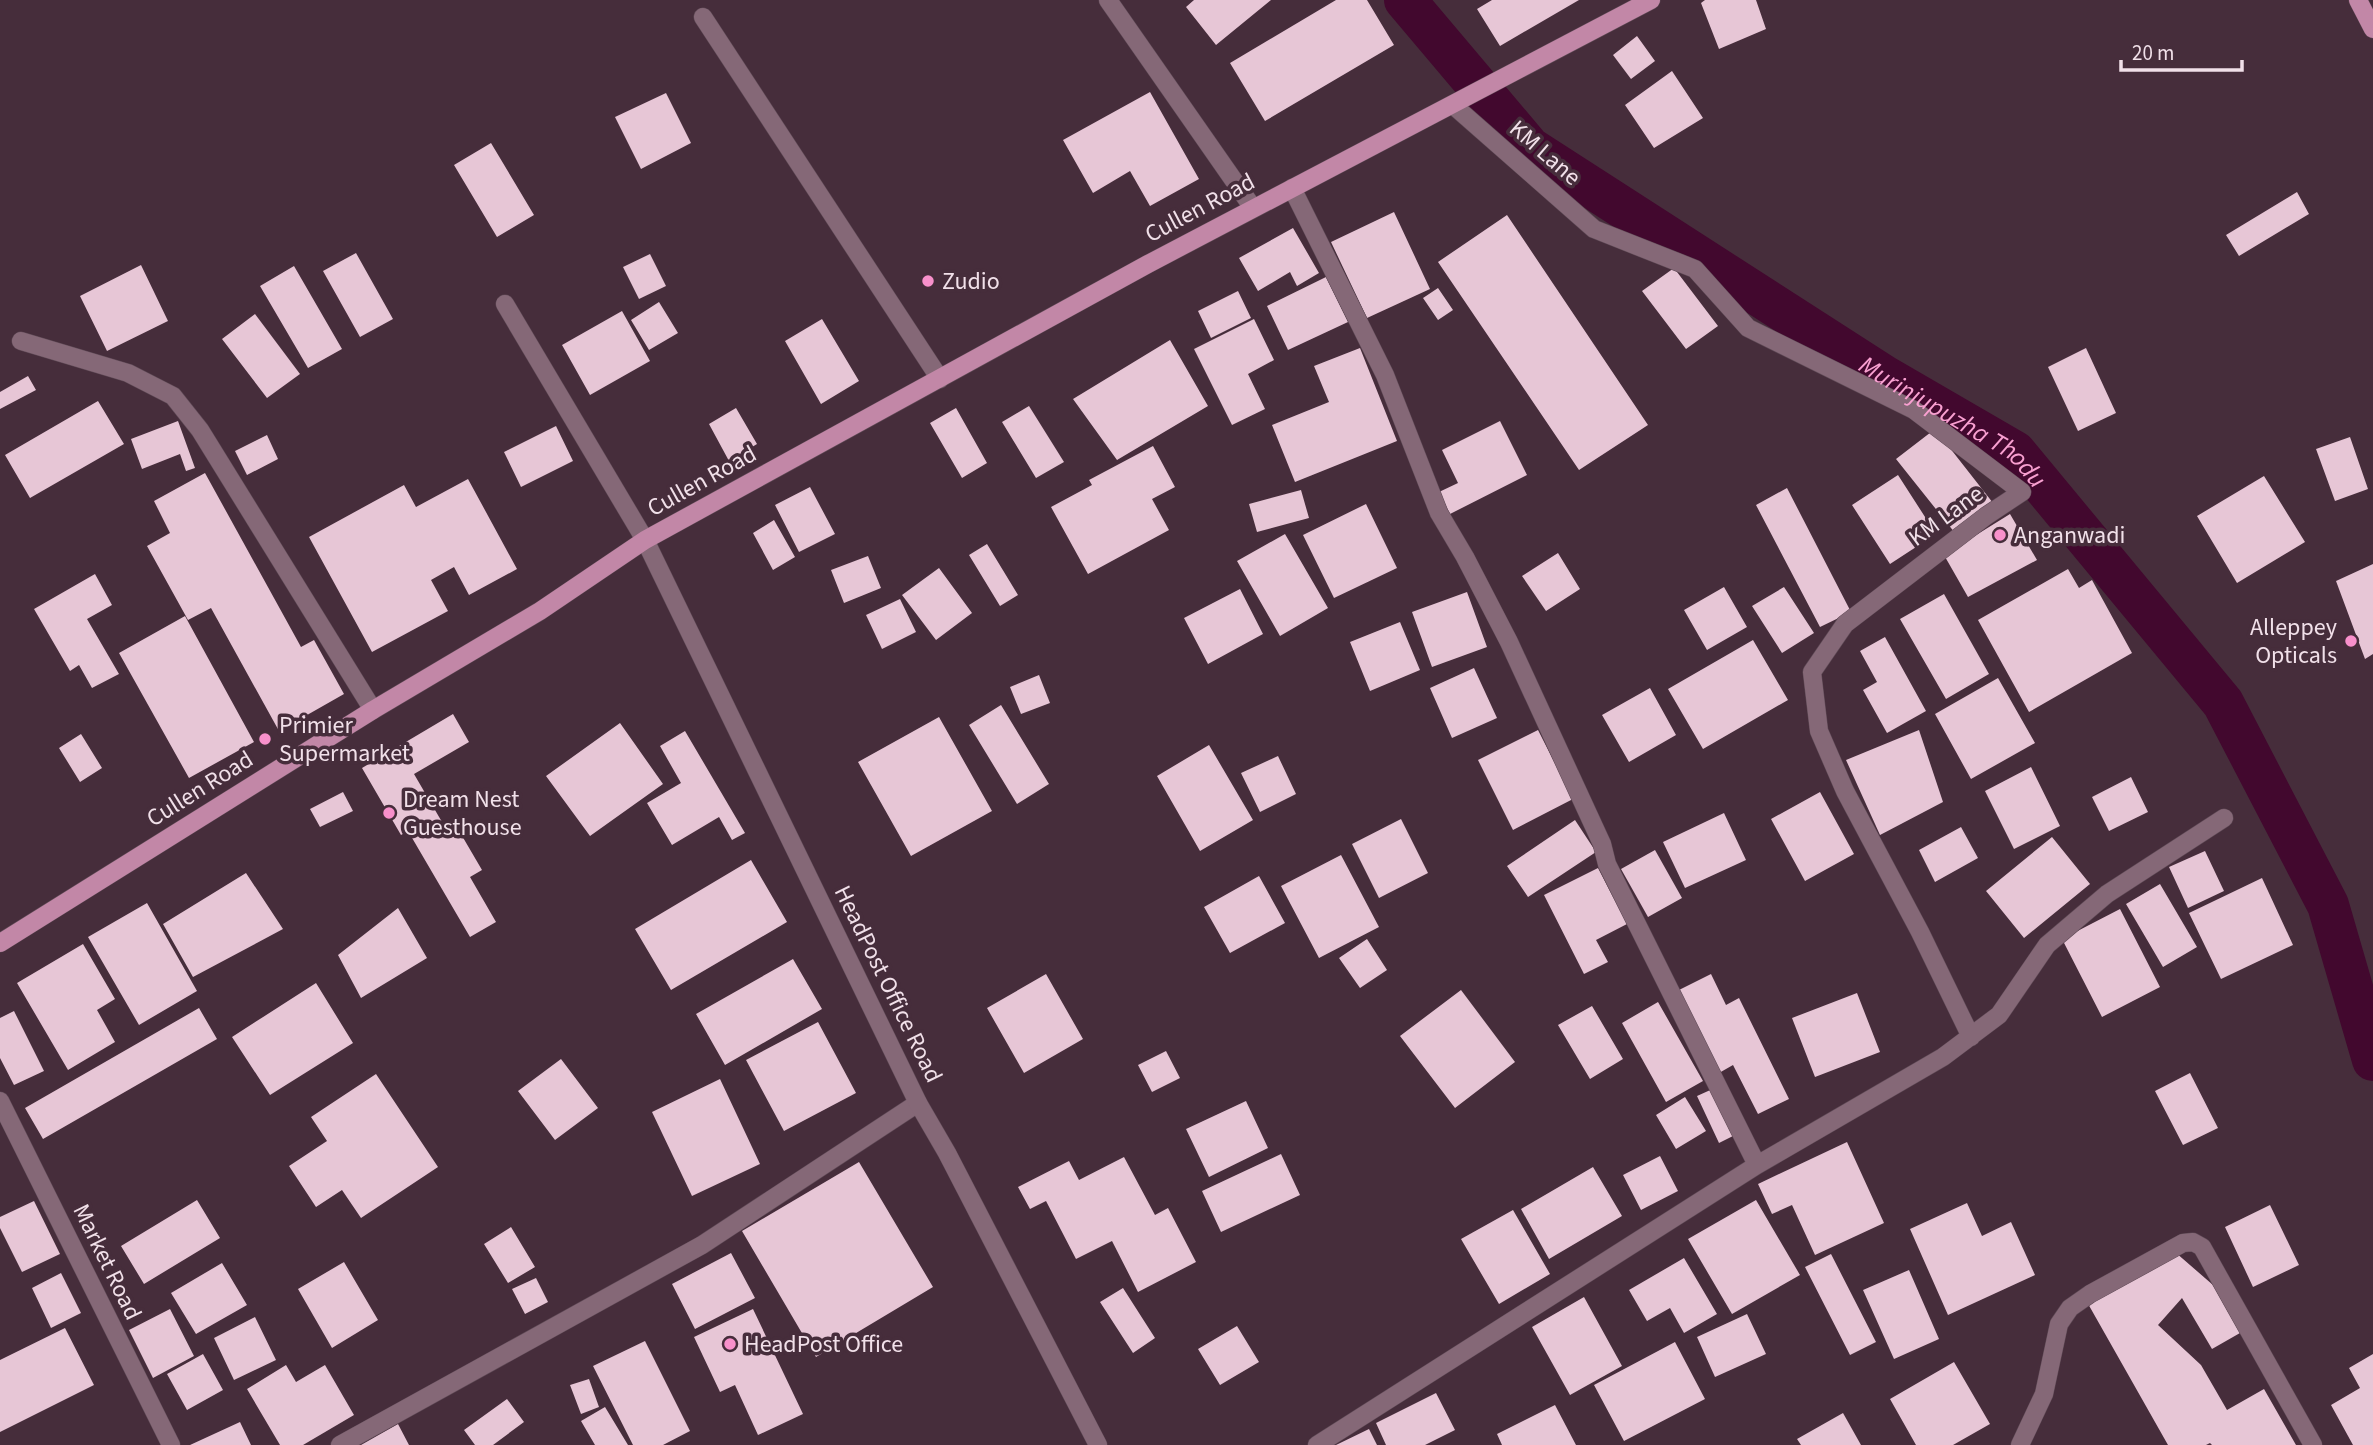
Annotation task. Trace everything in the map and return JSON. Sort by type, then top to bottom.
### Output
[{"type":"main road","name":"Cullen Road","points":[[0,943],[373,710],[540,611],[645,540],[1292,187],[1506,78],[1651,0]]},
{"type":"main road","points":[[2358,0],[2373,29]]},
{"type":"street","points":[[1108,0],[1253,208]]},
{"type":"street","points":[[703,17],[940,379]]},
{"type":"street","name":"KM Lane","points":[[1453,105],[1594,229],[1695,268],[1748,328],[1914,410],[2022,492],[1986,516],[1845,624],[1812,672],[1819,731],[1845,791],[1920,932],[1970,1037]]},
{"type":"street","points":[[1292,187],[1385,375],[1439,513],[1509,642],[1602,844],[1607,864],[1757,1164]]},
{"type":"street","name":"HeadPost Office Road","points":[[505,304],[645,540],[918,1103],[947,1153],[1098,1445]]},
{"type":"street","points":[[21,341],[128,373],[173,396],[200,430],[373,710]]},
{"type":"street","points":[[1317,1445],[1757,1164],[1943,1057],[1999,1015],[2047,945],[2107,894],[2224,818]]},
{"type":"street","name":"Market Road","points":[[0,1101],[171,1445]]},
{"type":"street","points":[[340,1445],[702,1245],[918,1103]]},
{"type":"street","points":[[2020,1445],[2043,1395],[2059,1324],[2070,1308],[2090,1294],[2183,1243],[2193,1242],[2202,1247],[2313,1445]]},
{"type":"building","points":[[1194,0],[1271,0],[1216,45],[1186,7]]},
{"type":"building","points":[[1336,0],[1367,0],[1394,45],[1265,121],[1230,63]]},
{"type":"building","points":[[1492,0],[1579,0],[1500,46],[1477,9]]},
{"type":"building","points":[[1705,0],[1756,0],[1766,29],[1719,49],[1701,3]]},
{"type":"building","points":[[1637,36],[1655,61],[1631,79],[1613,55]]},
{"type":"building","points":[[1672,71],[1703,118],[1654,148],[1625,105]]},
{"type":"building","points":[[1150,92],[1199,179],[1150,206],[1130,171],[1093,193],[1063,140]]},
{"type":"building","points":[[666,93],[691,143],[641,169],[615,117]]},
{"type":"building","points":[[491,143],[534,215],[497,237],[454,165]]},
{"type":"building","points":[[2297,192],[2309,214],[2239,256],[2226,235]]},
{"type":"building","points":[[1394,212],[1430,289],[1367,318],[1331,242]]},
{"type":"building","points":[[1507,215],[1648,425],[1579,470],[1438,262]]},
{"type":"building","points":[[1293,228],[1319,273],[1297,286],[1290,272],[1258,291],[1239,258]]},
{"type":"building","points":[[356,253],[393,319],[360,337],[323,271]]},
{"type":"building","points":[[650,254],[666,286],[639,299],[623,267]]},
{"type":"building","points":[[141,265],[168,321],[107,351],[80,296]]},
{"type":"building","points":[[294,266],[342,349],[308,368],[260,286]]},
{"type":"building","points":[[1674,268],[1718,326],[1686,349],[1642,291]]},
{"type":"building","points":[[1326,277],[1348,322],[1288,350],[1267,306]]},
{"type":"building","points":[[1438,288],[1453,310],[1438,320],[1423,298]]},
{"type":"building","points":[[1238,291],[1251,318],[1211,338],[1198,311]]},
{"type":"building","points":[[659,302],[678,333],[649,350],[631,320]]},
{"type":"building","points":[[622,311],[650,361],[590,395],[562,345]]},
{"type":"building","points":[[255,314],[300,374],[267,398],[222,339]]},
{"type":"building","points":[[822,319],[859,381],[821,404],[785,341]]},
{"type":"building","points":[[1254,319],[1274,360],[1248,374],[1265,409],[1232,425],[1194,349]]},
{"type":"building","points":[[1170,340],[1208,406],[1117,460],[1073,399]]},
{"type":"building","points":[[1360,348],[1397,441],[1295,482],[1272,425],[1329,402],[1314,366]]},
{"type":"building","points":[[2086,348],[2116,413],[2078,431],[2048,367]]},
{"type":"building","points":[[28,376],[36,390],[0,409],[0,392]]},
{"type":"building","points":[[98,401],[124,444],[30,498],[5,455]]},
{"type":"building","points":[[1029,406],[1064,462],[1036,478],[1002,422]]},
{"type":"building","points":[[736,408],[757,444],[729,461],[709,424]]},
{"type":"building","points":[[956,408],[987,463],[962,478],[930,423]]},
{"type":"building","points":[[178,421],[195,468],[186,471],[180,454],[142,469],[131,439]]},
{"type":"building","points":[[1500,421],[1527,475],[1450,514],[1439,492],[1458,483],[1442,450]]},
{"type":"building","points":[[556,426],[573,461],[521,487],[504,452]]},
{"type":"building","points":[[1935,429],[1993,503],[1955,533],[1896,459]]},
{"type":"building","points":[[267,435],[278,459],[247,475],[235,451]]},
{"type":"building","points":[[2350,437],[2368,489],[2335,501],[2316,449]]},
{"type":"building","points":[[1153,446],[1175,487],[1152,499],[1169,530],[1088,574],[1051,507],[1092,485],[1089,480]]},
{"type":"building","points":[[205,473],[301,647],[314,640],[344,694],[279,731],[211,608],[188,620],[147,546],[170,533],[154,501]]},
{"type":"building","points":[[1898,475],[1936,534],[1890,564],[1852,505]]},
{"type":"building","points":[[2264,476],[2305,542],[2237,583],[2197,516]]},
{"type":"building","points":[[468,479],[517,569],[469,595],[454,567],[431,580],[448,611],[372,652],[309,537],[404,485],[416,507]]},
{"type":"building","points":[[810,487],[835,534],[799,552],[775,505]]},
{"type":"building","points":[[1787,488],[1851,612],[1820,627],[1756,505]]},
{"type":"building","points":[[1301,490],[1309,518],[1257,532],[1249,504]]},
{"type":"building","points":[[1366,504],[1397,568],[1334,598],[1303,535]]},
{"type":"building","name":"Anganwadi","points":[[2010,514],[2037,560],[1968,597],[1944,555]]},
{"type":"building","points":[[774,520],[795,557],[773,570],[753,533]]},
{"type":"building","points":[[1285,534],[1328,608],[1280,636],[1237,561]]},
{"type":"building","points":[[987,544],[1018,595],[1000,606],[969,555]]},
{"type":"building","points":[[1558,553],[1580,589],[1546,611],[1522,576]]},
{"type":"building","points":[[868,556],[881,588],[844,603],[831,570]]},
{"type":"building","points":[[2373,564],[2373,654],[2365,659],[2336,581]]},
{"type":"building","points":[[939,568],[972,613],[936,640],[902,595]]},
{"type":"building","points":[[2068,569],[2079,588],[2092,580],[2132,653],[2029,712],[1978,620]]},
{"type":"building","points":[[95,574],[112,605],[87,619],[119,674],[92,688],[79,665],[70,671],[34,609]]},
{"type":"building","points":[[1724,587],[1747,627],[1707,650],[1684,610]]},
{"type":"building","points":[[1784,587],[1814,633],[1782,653],[1752,606]]},
{"type":"building","points":[[1240,589],[1263,634],[1208,664],[1184,618]]},
{"type":"building","points":[[1467,592],[1487,647],[1432,667],[1412,612]]},
{"type":"building","points":[[1944,594],[1989,674],[1946,699],[1900,619]]},
{"type":"building","points":[[900,599],[916,632],[882,649],[866,615]]},
{"type":"building","points":[[185,616],[254,742],[189,778],[119,653]]},
{"type":"building","points":[[1400,622],[1420,670],[1370,691],[1350,642]]},
{"type":"building","points":[[1885,637],[1926,711],[1887,733],[1863,690],[1877,682],[1860,651]]},
{"type":"building","points":[[1753,640],[1788,700],[1703,749],[1668,689]]},
{"type":"building","points":[[1474,668],[1497,718],[1452,738],[1430,688]]},
{"type":"building","points":[[1039,675],[1050,703],[1021,714],[1010,687]]},
{"type":"building","points":[[1998,678],[2035,743],[1971,779],[1935,714]]},
{"type":"building","points":[[1650,688],[1676,735],[1629,762],[1602,715]]},
{"type":"building","points":[[1001,705],[1049,784],[1017,804],[969,725]]},
{"type":"building","points":[[453,714],[469,742],[414,774],[449,834],[458,829],[482,870],[470,877],[496,922],[470,937],[408,831],[401,835],[362,768]]},
{"type":"building","points":[[939,717],[992,811],[911,856],[858,762]]},
{"type":"building","points":[[620,723],[663,784],[590,836],[546,776]]},
{"type":"building","points":[[1538,730],[1573,799],[1513,830],[1478,760]]},
{"type":"building","points":[[1919,730],[1943,802],[1880,835],[1846,760]]},
{"type":"building","points":[[685,731],[745,833],[732,840],[719,817],[672,845],[647,803],[681,783],[660,746]]},
{"type":"building","points":[[81,734],[102,768],[80,782],[59,748]]},
{"type":"building","points":[[1209,745],[1253,820],[1200,851],[1157,776]]},
{"type":"building","points":[[1278,756],[1296,794],[1260,812],[1241,773]]},
{"type":"building","points":[[2031,767],[2060,826],[2014,849],[1985,791]]},
{"type":"building","points":[[2131,777],[2148,812],[2109,831],[2092,797]]},
{"type":"building","points":[[343,792],[353,811],[320,827],[310,809]]},
{"type":"building","points":[[1820,792],[1854,854],[1805,881],[1771,819]]},
{"type":"building","points":[[1724,813],[1746,860],[1685,888],[1663,842]]},
{"type":"building","points":[[1401,819],[1428,873],[1379,898],[1352,844]]},
{"type":"building","points":[[1575,820],[1596,852],[1528,897],[1507,866]]},
{"type":"building","points":[[1961,827],[1978,858],[1935,882],[1919,850]]},
{"type":"building","points":[[2052,837],[2090,884],[2024,938],[1986,891]]},
{"type":"building","points":[[1655,850],[1682,898],[1648,917],[1621,869]]},
{"type":"building","points":[[2205,851],[2224,891],[2188,908],[2169,867]]},
{"type":"building","points":[[1341,855],[1379,927],[1319,958],[1281,886]]},
{"type":"building","points":[[751,860],[787,922],[671,990],[635,929]]},
{"type":"building","points":[[1598,868],[1627,924],[1596,940],[1608,962],[1584,974],[1544,895]]},
{"type":"building","points":[[246,873],[283,929],[193,977],[163,924]]},
{"type":"building","points":[[1259,876],[1285,923],[1230,953],[1204,907]]},
{"type":"building","points":[[2262,878],[2293,945],[2221,979],[2189,913]]},
{"type":"building","points":[[2160,884],[2197,947],[2163,967],[2126,904]]},
{"type":"building","points":[[147,903],[197,991],[139,1025],[88,937]]},
{"type":"building","points":[[398,908],[427,958],[361,998],[338,955]]},
{"type":"building","points":[[2120,909],[2160,987],[2102,1017],[2062,939]]},
{"type":"building","points":[[1367,939],[1387,970],[1360,988],[1339,958]]},
{"type":"building","points":[[83,944],[115,999],[97,1010],[115,1042],[68,1070],[17,983]]},
{"type":"building","points":[[793,959],[822,1009],[725,1065],[696,1014]]},
{"type":"building","points":[[1046,974],[1083,1039],[1024,1073],[987,1008]]},
{"type":"building","points":[[1711,974],[1726,1005],[1739,998],[1789,1099],[1758,1114],[1733,1065],[1719,1073],[1679,990]]},
{"type":"building","points":[[316,983],[353,1043],[270,1095],[232,1037]]},
{"type":"building","points":[[1461,990],[1515,1062],[1455,1108],[1400,1036]]},
{"type":"building","points":[[1857,993],[1880,1052],[1815,1077],[1792,1018]]},
{"type":"building","points":[[1658,1002],[1703,1081],[1666,1102],[1622,1023]]},
{"type":"building","points":[[1592,1006],[1623,1059],[1590,1079],[1558,1025]]},
{"type":"building","points":[[199,1008],[217,1039],[43,1139],[25,1108]]},
{"type":"building","points":[[14,1011],[44,1071],[14,1085],[0,1058],[0,1018]]},
{"type":"building","points":[[818,1022],[856,1093],[784,1131],[746,1060]]},
{"type":"building","points":[[1166,1051],[1180,1078],[1152,1092],[1138,1065]]},
{"type":"building","points":[[561,1059],[598,1108],[555,1140],[518,1091]]},
{"type":"building","points":[[2190,1073],[2218,1128],[2183,1145],[2155,1091]]},
{"type":"building","points":[[376,1074],[438,1167],[361,1218],[342,1190],[316,1207],[289,1166],[327,1141],[311,1117]]},
{"type":"building","points":[[720,1079],[760,1164],[692,1196],[652,1112]]},
{"type":"building","points":[[1717,1087],[1739,1133],[1719,1143],[1697,1096]]},
{"type":"building","points":[[1685,1097],[1706,1131],[1676,1149],[1656,1115]]},
{"type":"building","points":[[1246,1101],[1268,1148],[1209,1177],[1186,1129]]},
{"type":"building","points":[[1847,1142],[1884,1223],[1815,1255],[1792,1205],[1772,1214],[1758,1184]]},
{"type":"building","points":[[1281,1154],[1300,1195],[1221,1232],[1202,1191]]},
{"type":"building","points":[[1660,1156],[1678,1191],[1641,1210],[1623,1175]]},
{"type":"building","points":[[1124,1157],[1155,1215],[1168,1208],[1196,1262],[1138,1292],[1112,1241],[1076,1259],[1046,1201],[1030,1209],[1018,1187],[1069,1161],[1079,1180]]},
{"type":"building","points":[[859,1162],[933,1287],[816,1357],[742,1231]]},
{"type":"building","points":[[1593,1167],[1622,1216],[1549,1259],[1521,1209]]},
{"type":"building","points":[[197,1200],[220,1238],[144,1284],[121,1246]]},
{"type":"building","points":[[1756,1200],[1800,1275],[1732,1314],[1688,1239]]},
{"type":"building","points":[[34,1201],[60,1254],[22,1272],[0,1228],[0,1217]]},
{"type":"building","points":[[1967,1203],[1982,1236],[2011,1222],[2035,1275],[1948,1315],[1910,1229]]},
{"type":"building","points":[[2270,1205],[2299,1265],[2253,1287],[2225,1227]]},
{"type":"building","points":[[1513,1210],[1550,1274],[1499,1304],[1461,1239]]},
{"type":"building","points":[[511,1227],[535,1267],[508,1283],[484,1244]]},
{"type":"building","points":[[2175,1252],[2213,1285],[2240,1333],[2212,1349],[2182,1298],[2158,1325],[2201,1365],[2227,1410],[2264,1389],[2296,1445],[2168,1445],[2087,1302]]},
{"type":"building","points":[[731,1253],[755,1298],[695,1329],[672,1284]]},
{"type":"building","points":[[1831,1254],[1876,1342],[1850,1355],[1805,1267]]},
{"type":"building","points":[[1684,1258],[1717,1314],[1684,1333],[1670,1308],[1647,1321],[1629,1290]]},
{"type":"building","points":[[344,1262],[378,1320],[332,1348],[298,1289]]},
{"type":"building","points":[[222,1263],[247,1305],[196,1334],[171,1293]]},
{"type":"building","points":[[1909,1270],[1939,1339],[1894,1359],[1863,1290]]},
{"type":"building","points":[[61,1273],[81,1313],[51,1328],[32,1288]]},
{"type":"building","points":[[536,1278],[548,1302],[525,1314],[512,1289]]},
{"type":"building","points":[[1123,1288],[1155,1338],[1133,1353],[1100,1302]]},
{"type":"building","points":[[1584,1297],[1622,1366],[1570,1395],[1532,1327]]},
{"type":"building","points":[[170,1309],[194,1356],[153,1378],[129,1330]]},
{"type":"building","points":[[753,1309],[803,1414],[758,1435],[735,1385],[720,1392],[694,1337]]},
{"type":"building","points":[[1747,1314],[1766,1354],[1715,1377],[1697,1337]]},
{"type":"building","points":[[255,1317],[276,1360],[234,1380],[214,1338]]},
{"type":"building","points":[[1237,1326],[1259,1362],[1220,1385],[1198,1349]]},
{"type":"building","points":[[65,1328],[94,1385],[0,1432],[0,1360]]},
{"type":"building","points":[[645,1341],[690,1431],[663,1445],[633,1445],[593,1366]]},
{"type":"building","points":[[1675,1342],[1705,1399],[1624,1441],[1594,1385]]},
{"type":"building","points":[[203,1354],[223,1390],[187,1410],[167,1374]]},
{"type":"building","points":[[2373,1354],[2373,1445],[2353,1445],[2331,1405],[2360,1388],[2349,1368]]},
{"type":"building","points":[[1954,1362],[1990,1424],[1953,1445],[1916,1445],[1890,1399]]},
{"type":"building","points":[[286,1365],[296,1382],[325,1365],[354,1415],[303,1445],[280,1445],[247,1389]]},
{"type":"building","points":[[589,1379],[599,1407],[581,1414],[570,1385]]},
{"type":"building","points":[[1436,1393],[1455,1430],[1425,1445],[1386,1445],[1376,1423]]},
{"type":"building","points":[[507,1399],[524,1422],[493,1445],[475,1445],[464,1430]]},
{"type":"building","points":[[1555,1405],[1576,1445],[1502,1445],[1497,1434]]},
{"type":"building","points":[[605,1407],[628,1445],[595,1445],[581,1421]]},
{"type":"building","points":[[1843,1413],[1861,1445],[1801,1445],[1797,1439]]},
{"type":"building","points":[[240,1422],[251,1445],[190,1445]]},
{"type":"building","points":[[398,1424],[409,1445],[361,1445]]},
{"type":"building","points":[[1369,1429],[1377,1445],[1336,1445]]},
{"type":"waterway","name":"Murinjupuzha Thodu","points":[[1405,0],[1530,148],[1884,376],[2015,452],[2223,703],[2328,905],[2373,1060]]},
{"type":"place","name":"Zudio","points":[[928,281]]},
{"type":"place","name":"Anganwadi","points":[[2000,535]]},
{"type":"place","name":"Alleppey Opticals","points":[[2351,641]]},
{"type":"place","name":"Primier Supermarket","points":[[265,739]]},
{"type":"place","name":"Dream Nest Guesthouse","points":[[389,813]]},
{"type":"place","name":"HeadPost Office","points":[[730,1344]]}]
